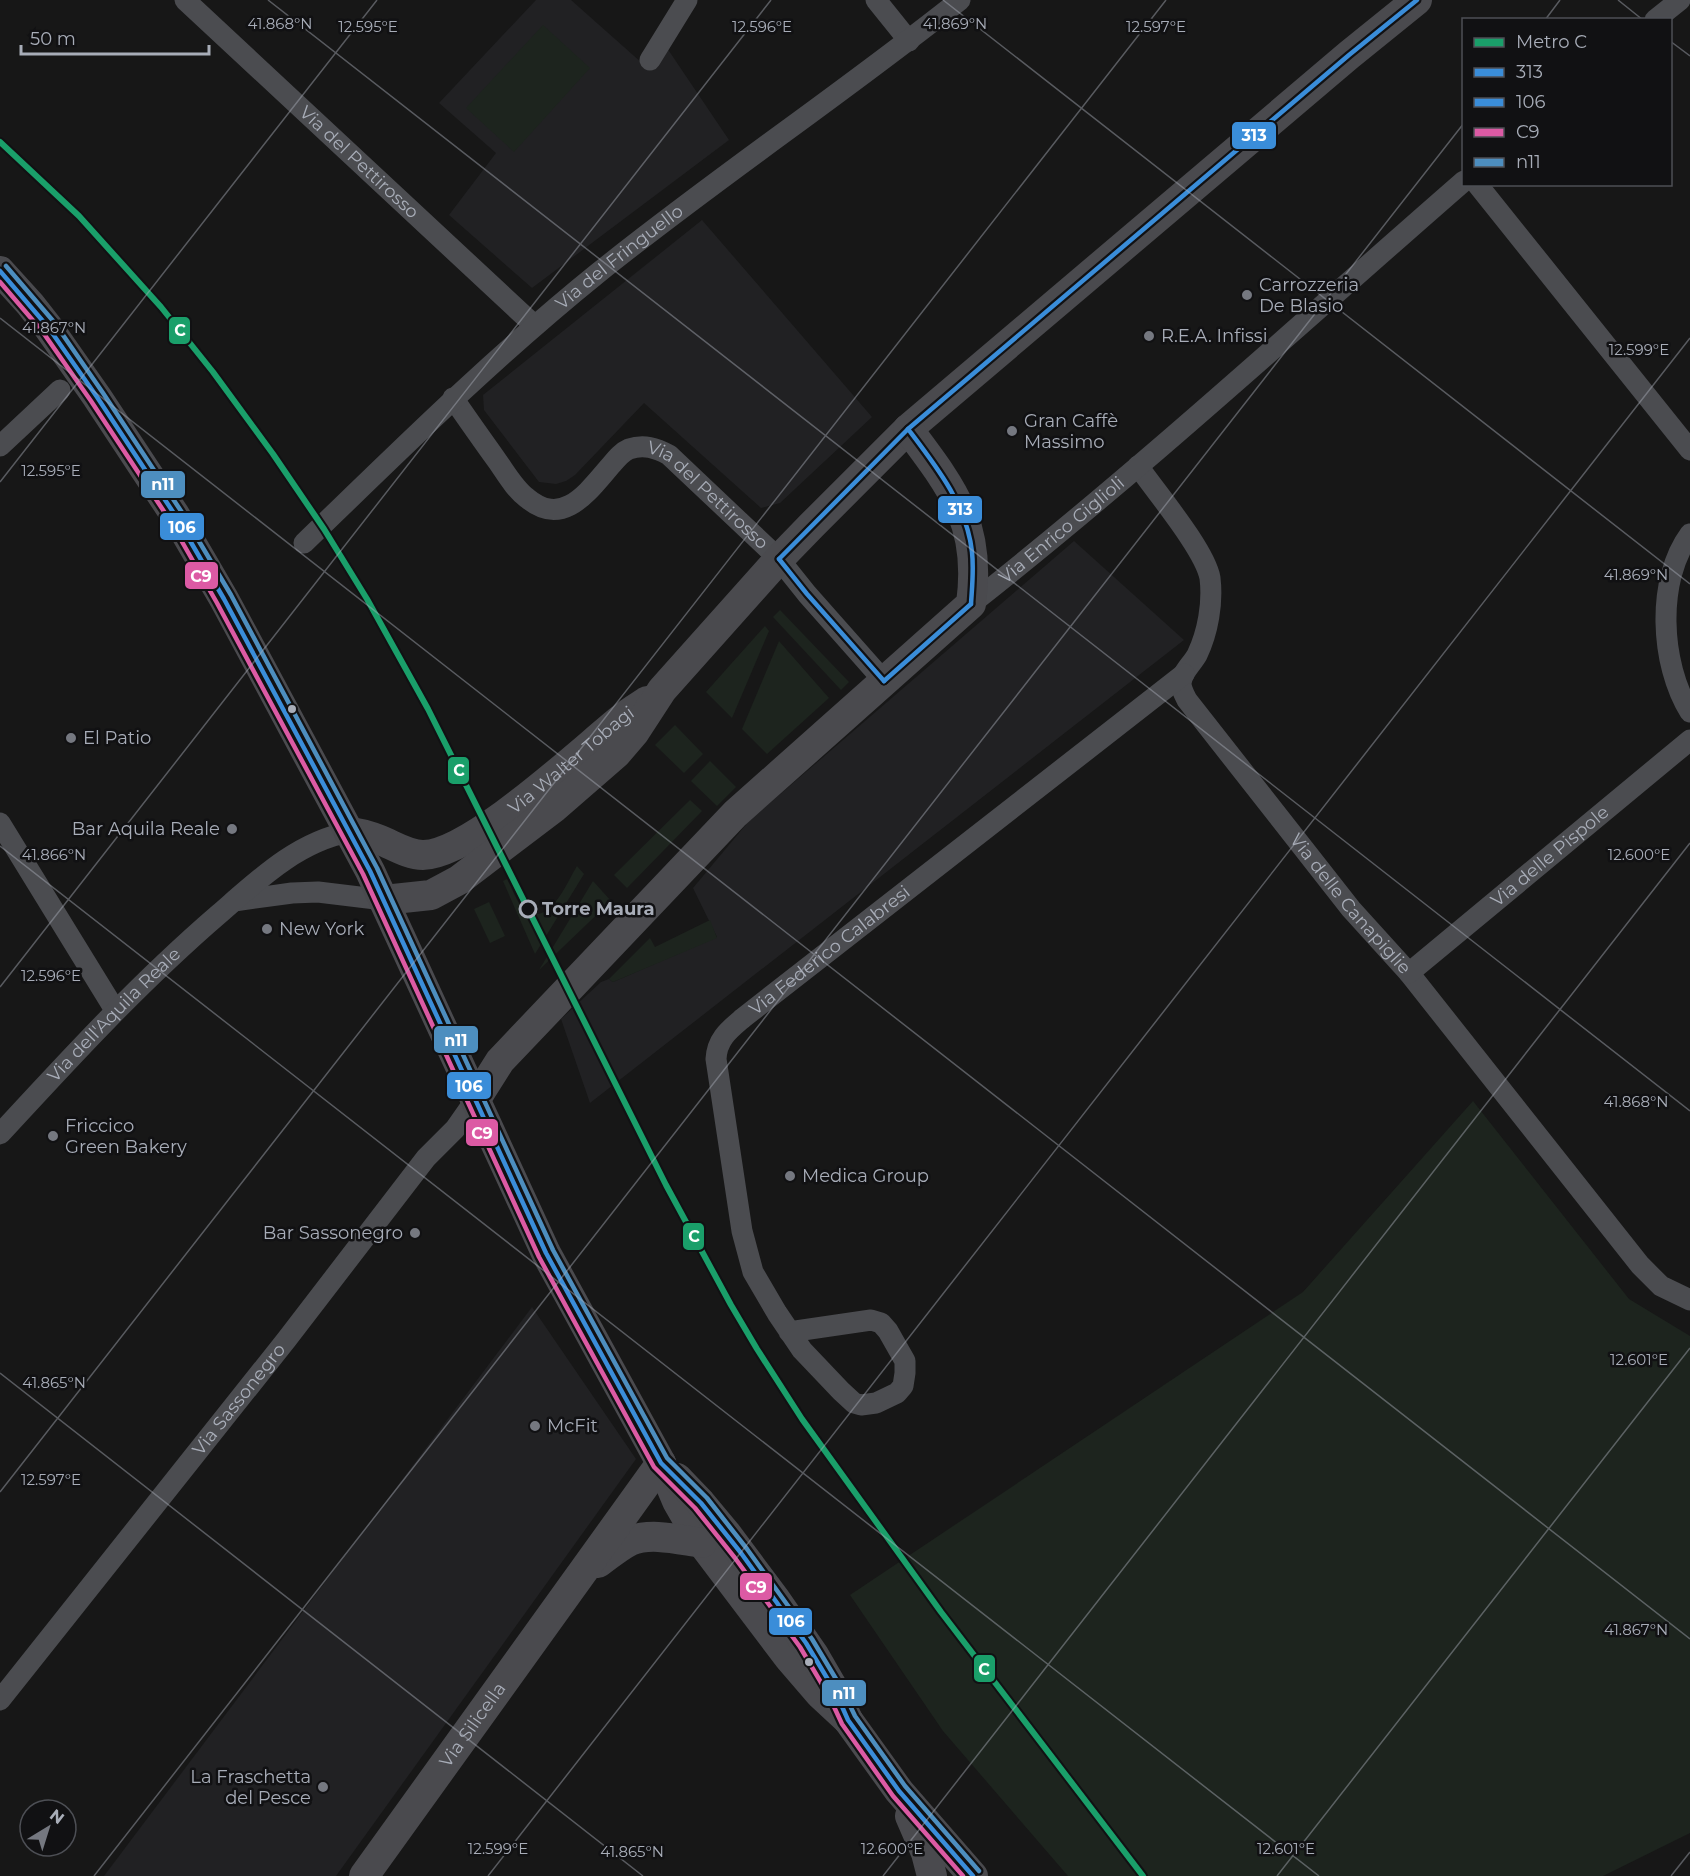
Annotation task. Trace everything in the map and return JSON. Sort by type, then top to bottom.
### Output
[{"type":"street","name":"Via del Pettirosso","points":[[184,0],[534,325]]},
{"type":"street","points":[[650,60],[687,0]]},
{"type":"street","points":[[876,0],[909,41]]},
{"type":"street","name":"Via del Fringuello","points":[[304,543],[453,398],[534,325],[640,239],[909,41],[960,0]]},
{"type":"street","name":"Via Walter Tobagi","points":[[384,900],[431,895],[447,887],[555,807],[616,754],[634,733],[662,690],[779,560],[908,429],[1417,0]]},
{"type":"street","points":[[1658,18],[1680,0]]},
{"type":"street","name":"Via Enrico Giglioli","points":[[476,1099],[501,1061],[735,814],[785,767],[971,604],[1137,466],[1462,183]]},
{"type":"street","points":[[1479,186],[1690,450]]},
{"type":"street","points":[[0,271],[30,304],[64,348],[175,515],[224,599],[384,900],[550,1260],[661,1463],[677,1501],[702,1543],[803,1676],[848,1720]]},
{"type":"street","points":[[0,446],[60,390]]},
{"type":"street","name":"Via del Pettirosso","points":[[453,398],[520,492],[540,507],[555,510],[571,506],[579,501],[623,453],[640,447],[658,449],[678,462],[779,560],[885,681]]},
{"type":"street","points":[[908,429],[948,484],[966,520],[974,565],[971,604]]},
{"type":"street","points":[[1137,466],[1202,556],[1210,578],[1210,604],[1206,628],[1197,653],[1184,674]]},
{"type":"street","points":[[1690,534],[1673,565],[1667,597],[1666,619],[1671,662],[1680,691],[1690,712]]},
{"type":"street","name":"Via delle Canapiglie","points":[[1184,674],[1181,685],[1189,702],[1351,909],[1409,973],[1640,1265],[1661,1286],[1690,1300]]},
{"type":"street","name":"Via Federico Calabresi","points":[[789,1332],[871,1320],[880,1323],[888,1330],[905,1361],[903,1386],[897,1393],[884,1400],[867,1405],[854,1403],[810,1360],[789,1332],[753,1272],[745,1244],[716,1059],[717,1047],[722,1037],[743,1018],[1184,674]]},
{"type":"street","name":"Via Walter Tobagi","points":[[349,832],[377,839],[414,855],[434,854],[453,847],[510,809],[623,717],[662,690]]},
{"type":"street","name":"Via delle Pispole","points":[[1409,973],[1690,740]]},
{"type":"street","points":[[0,824],[115,1010]]},
{"type":"street","name":"Via dell'Aquila Reale","points":[[0,1134],[115,1010],[183,945],[256,882],[291,856],[327,837],[349,832]]},
{"type":"street","points":[[233,902],[312,892],[384,900]]},
{"type":"street","name":"Via Sassonegro","points":[[0,1700],[287,1339],[426,1158],[455,1129],[476,1099]]},
{"type":"street","points":[[661,1463],[701,1503],[776,1600],[814,1655],[836,1693],[848,1720],[899,1791],[973,1876]]},
{"type":"street","name":"Via Silicella","points":[[364,1876],[661,1463]]},
{"type":"street","name":"Via Silicella","points":[[581,1575],[622,1546],[638,1538],[663,1538],[702,1543]]},
{"type":"street","points":[[899,1791],[926,1853],[932,1876]]},
{"type":"shaded area","points":[[536,0],[571,0],[651,71],[667,48],[729,140],[532,288],[449,215],[496,153],[439,103]]},
{"type":"shaded area","points":[[543,25],[590,68],[514,152],[466,108]]},
{"type":"shaded area","points":[[702,220],[872,417],[780,503],[761,508],[644,403],[575,475],[556,484],[539,482],[484,410],[483,395]]},
{"type":"shaded area","points":[[1074,541],[1184,640],[590,1103],[561,1019],[601,982],[609,979],[613,982],[717,937],[693,888],[749,821]]},
{"type":"shaded area","points":[[780,610],[849,682],[841,690],[773,617]]},
{"type":"shaded area","points":[[765,626],[769,631],[732,718],[706,692]]},
{"type":"shaded area","points":[[779,641],[829,698],[767,754],[742,729]]},
{"type":"shaded area","points":[[675,725],[703,754],[684,773],[655,745]]},
{"type":"shaded area","points":[[710,761],[736,787],[717,806],[691,781]]},
{"type":"shaded area","points":[[690,800],[702,811],[627,888],[614,875]]},
{"type":"shaded area","points":[[577,866],[584,874],[535,954],[503,881],[507,879],[523,908],[532,913],[541,913],[556,902]]},
{"type":"shaded area","points":[[593,881],[611,901],[539,970]]},
{"type":"shaded area","points":[[489,902],[505,936],[490,943],[474,909]]},
{"type":"shaded area","points":[[710,920],[717,938],[613,982],[609,979],[650,938],[655,947]]},
{"type":"shaded area","points":[[1473,1101],[1629,1299],[1690,1336],[1690,1833],[1603,1876],[1068,1876],[943,1731],[850,1595],[1303,1292]]},
{"type":"shaded area","points":[[532,1307],[636,1459],[336,1876],[104,1876]]},
{"type":"metro line","name":"C","points":[[0,142],[79,216],[161,307],[213,372],[324,529],[367,599],[428,709],[666,1185],[757,1349],[802,1419],[941,1612],[1143,1876]]},
{"type":"transit line","name":"313","points":[[779,559],[908,429],[1417,0]]},
{"type":"transit line","name":"n11","points":[[6,266],[54,322],[103,393],[181,511],[231,595],[377,868],[553,1250],[667,1458],[707,1498],[747,1549],[812,1639],[842,1689],[855,1716],[905,1786],[979,1871]]},
{"type":"transit line","name":"106","points":[[0,271],[48,327],[97,397],[175,515],[224,599],[370,871],[546,1253],[661,1463],[701,1503],[741,1553],[806,1643],[836,1693],[848,1720],[899,1791],[973,1876]]},
{"type":"transit line","name":"C9","points":[[0,282],[42,331],[91,401],[169,519],[217,603],[363,874],[539,1257],[654,1467],[695,1508],[735,1558],[800,1647],[829,1696],[842,1724],[893,1796],[963,1876]]},
{"type":"transit line","name":"313","points":[[908,429],[949,487],[964,518],[973,559],[971,604]]},
{"type":"transit line","name":"313","points":[[779,559],[884,681]]},
{"type":"transit line","name":"313","points":[[884,681],[971,604]]},
{"type":"place","name":"Carrozzeria De Blasio","points":[[1247,295]]},
{"type":"place","name":"R.E.A. Infissi","points":[[1149,336]]},
{"type":"place","name":"Gran Caffè Massimo","points":[[1012,431]]},
{"type":"place","name":"El Patio","points":[[71,738]]},
{"type":"place","name":"Bar Aquila Reale","points":[[232,829]]},
{"type":"place","name":"Torre Maura","points":[[528,909]]},
{"type":"place","name":"New York","points":[[267,929]]},
{"type":"place","name":"Friccico Green Bakery","points":[[53,1136]]},
{"type":"place","name":"Medica Group","points":[[790,1176]]},
{"type":"place","name":"Bar Sassonegro","points":[[415,1233]]},
{"type":"place","name":"McFit","points":[[535,1426]]},
{"type":"place","name":"La Fraschetta del Pesce","points":[[323,1787]]}]
